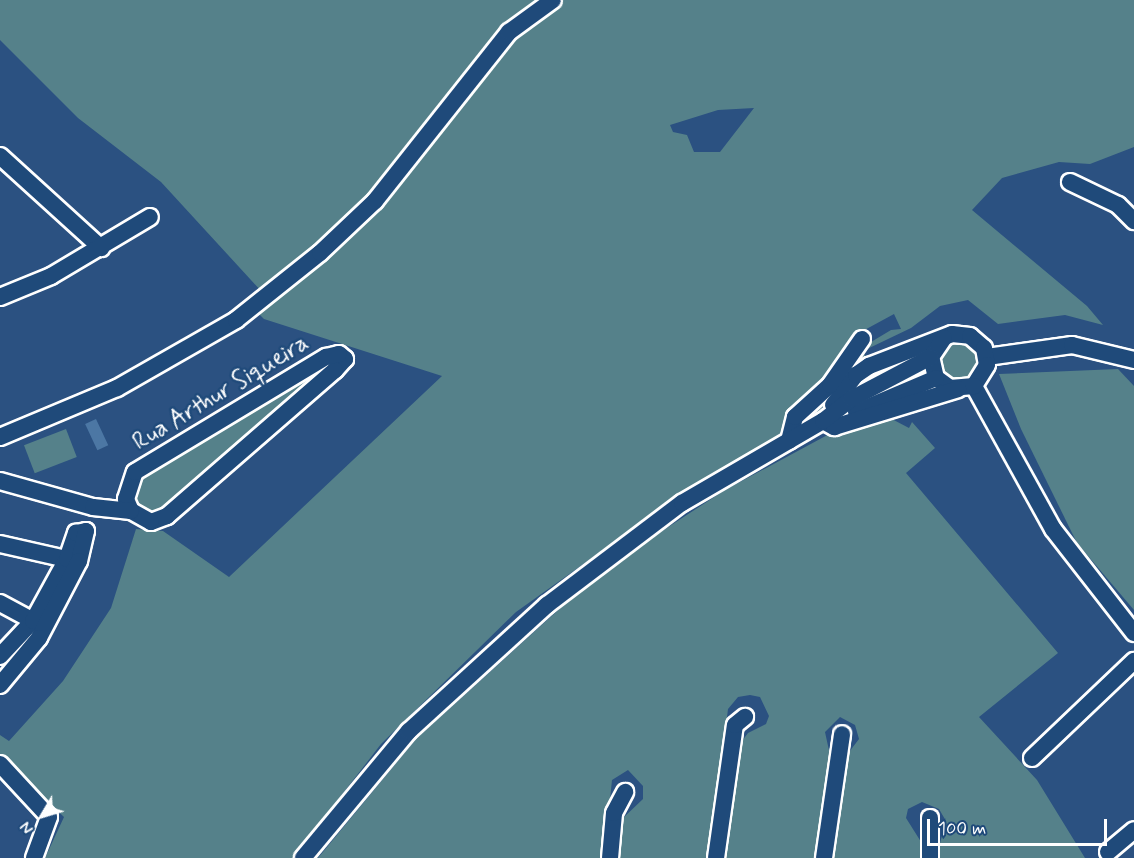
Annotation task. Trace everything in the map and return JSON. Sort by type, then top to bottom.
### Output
[{"type":"street","points":[[0,437],[117,388],[236,320],[320,253],[375,201],[509,32],[553,0]]},
{"type":"street","points":[[0,156],[101,248]]},
{"type":"street","points":[[1070,182],[1118,205],[1134,221]]},
{"type":"street","points":[[0,297],[101,248],[150,217]]},
{"type":"street","points":[[970,336],[987,357],[985,373],[966,388],[834,427],[824,421],[869,366],[944,338],[970,336]]},
{"type":"street","points":[[303,858],[409,731],[539,612],[682,503],[824,421],[848,416],[931,365],[944,338]]},
{"type":"street","points":[[789,441],[795,417],[830,385],[862,339]]},
{"type":"street","points":[[987,357],[1072,345],[1134,360]]},
{"type":"street","points":[[905,354],[931,365],[966,388],[1053,529],[1134,633]]},
{"type":"street","name":"Rua Arthur Siqueira","points":[[0,481],[93,507],[131,512],[151,522],[167,516],[335,370],[345,359],[343,356],[326,357],[135,472],[126,500],[131,512]]},
{"type":"street","points":[[848,394],[931,365]]},
{"type":"street","points":[[848,394],[852,408],[848,416]]},
{"type":"street","points":[[0,544],[73,560],[39,624],[35,645],[2,679]]},
{"type":"street","points":[[0,603],[39,624]]},
{"type":"street","points":[[0,656],[39,624]]},
{"type":"street","points":[[1032,758],[1134,661]]},
{"type":"street","points":[[716,858],[735,725],[745,717]]},
{"type":"street","points":[[824,858],[842,734]]},
{"type":"street","points":[[0,764],[48,813],[49,823],[34,858]]},
{"type":"street","points":[[610,858],[614,813],[625,792]]},
{"type":"street","points":[[930,818],[930,858]]},
{"type":"street","points":[[1108,852],[1134,830]]},
{"type":"green space","points":[[0,0],[1134,0],[1134,147],[1090,164],[1059,162],[1002,178],[972,210],[1087,306],[1103,325],[1065,315],[998,324],[968,300],[940,306],[911,328],[863,351],[866,358],[872,355],[874,359],[816,414],[697,483],[516,612],[381,744],[293,858],[45,858],[64,817],[0,755],[0,735],[9,741],[63,681],[111,608],[136,529],[163,531],[229,577],[442,376],[264,319],[248,303],[262,292],[161,182],[78,118],[0,40]],"holes":[[[754,108],[720,152],[694,152],[687,135],[673,132],[670,125],[718,110]],[[894,314],[901,329],[891,330],[866,345],[859,333]]]},
{"type":"green space","points":[[958,344],[972,349],[977,363],[972,377],[958,382],[944,377],[939,363],[944,349]]},
{"type":"green space","points":[[325,366],[163,509],[146,513],[139,507],[135,491],[143,473]]},
{"type":"green space","points":[[1118,369],[1134,386],[1134,610],[1077,543],[1021,429],[999,374]]},
{"type":"green space","points":[[888,417],[909,428],[912,422],[935,448],[906,473],[1058,653],[979,717],[1037,780],[1085,858],[936,858],[946,821],[939,809],[922,802],[908,809],[906,818],[923,845],[925,858],[829,858],[843,760],[859,739],[855,725],[840,717],[825,732],[830,755],[818,858],[722,858],[739,745],[748,733],[766,724],[769,716],[760,697],[750,695],[738,697],[728,709],[710,858],[615,858],[622,819],[643,799],[643,786],[628,770],[612,780],[604,858],[318,858],[416,739],[566,603],[653,537],[725,490],[833,432]]},
{"type":"green space","points":[[66,429],[77,457],[35,473],[24,445]]},
{"type":"water","points":[[96,419],[108,445],[97,450],[85,424]]}]
